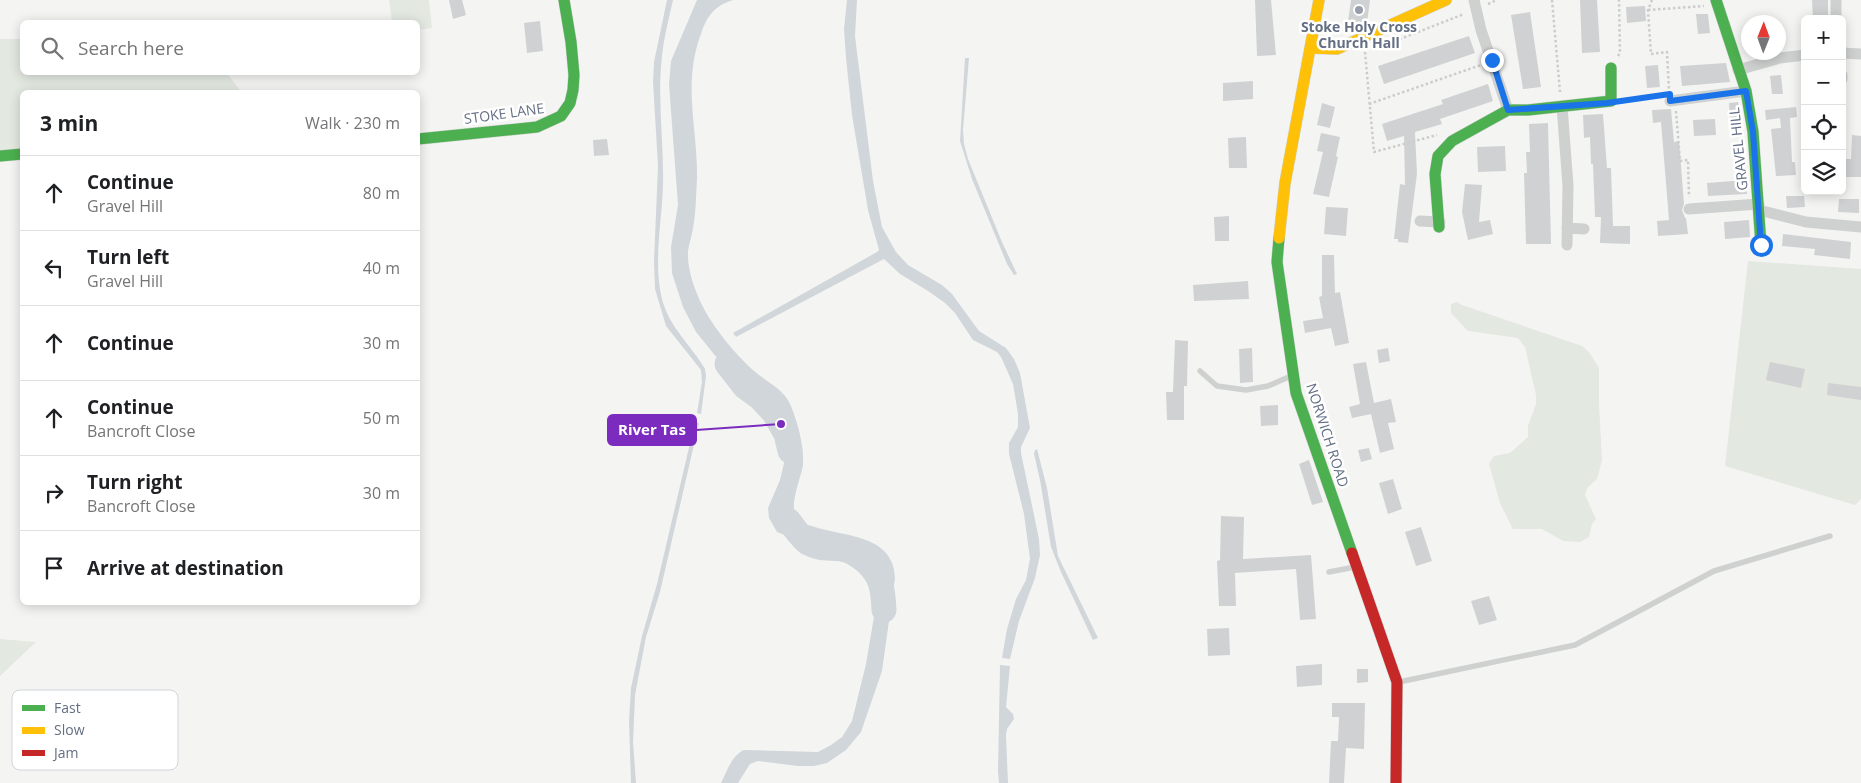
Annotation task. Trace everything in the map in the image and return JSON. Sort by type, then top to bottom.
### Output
[{"type":"street","name":"STOKE LANE","points":[[420,139],[537,126],[552,122],[564,115],[572,102],[575,78],[564,0]]},
{"type":"street","name":"NORWICH ROAD","points":[[1319,0],[1285,183],[1277,262],[1296,393],[1397,682],[1396,783]]},
{"type":"street","points":[[1311,48],[1337,49],[1446,0]]},
{"type":"street","points":[[1836,0],[1836,15]]},
{"type":"street","name":"GRAVEL HILL","points":[[1716,2],[1746,91],[1753,132],[1761,245]]},
{"type":"street","points":[[1475,4],[1481,30],[1508,110]]},
{"type":"street","points":[[1846,54],[1861,54]]},
{"type":"street","points":[[1738,70],[1780,58],[1801,55]]},
{"type":"street","points":[[1420,221],[1439,224],[1436,174],[1438,156],[1452,141],[1508,110],[1528,110],[1611,101],[1611,68]]},
{"type":"street","name":"GRAVEL HILL","points":[[1672,98],[1746,91]]},
{"type":"street","points":[[1562,106],[1568,176],[1567,245]]},
{"type":"street","points":[[0,156],[20,154]]},
{"type":"street","points":[[1759,207],[1806,222],[1861,227]]},
{"type":"street","name":"GRAVEL HILL","points":[[1689,210],[1759,207]]},
{"type":"street","points":[[1567,228],[1584,229]]},
{"type":"lane","points":[[1200,371],[1217,386],[1246,390],[1268,386],[1294,376]]},
{"type":"lane","points":[[1397,682],[1575,644],[1714,571],[1830,536]]},
{"type":"lane","points":[[1329,572],[1357,567]]},
{"type":"path","points":[[1390,43],[1475,4],[1498,0]]},
{"type":"path","points":[[1552,0],[1562,106]]},
{"type":"path","points":[[1611,68],[1620,53],[1619,0]]},
{"type":"path","points":[[1652,0],[1648,10],[1651,54],[1667,52],[1680,161],[1688,160],[1689,210]]},
{"type":"path","points":[[1648,10],[1716,2]]},
{"type":"path","points":[[1373,50],[1364,53],[1374,152],[1447,133],[1452,141]]},
{"type":"path","points":[[1369,104],[1492,60]]},
{"type":"path","points":[[1611,101],[1672,98]]},
{"type":"shaded area","points":[[389,0],[429,0],[432,28],[420,30],[420,20],[392,20]]},
{"type":"shaded area","points":[[667,0],[673,0],[664,42],[661,72],[660,104],[663,185],[658,256],[659,285],[665,309],[675,327],[705,369],[706,376],[701,414],[697,413],[702,382],[701,370],[666,326],[655,289],[654,261],[658,166],[653,82],[654,62]]},
{"type":"shaded area","points":[[697,0],[733,0],[726,2],[712,12],[706,22],[695,53],[692,71],[692,107],[697,179],[695,216],[688,248],[688,258],[694,285],[699,299],[724,339],[753,370],[784,394],[791,406],[803,450],[803,465],[794,501],[795,514],[798,519],[808,525],[854,536],[877,546],[886,553],[893,564],[895,578],[882,671],[861,732],[846,750],[827,763],[814,766],[798,766],[758,761],[750,764],[738,783],[721,783],[733,759],[744,750],[818,752],[842,737],[852,721],[866,664],[880,581],[876,564],[859,553],[826,548],[777,532],[769,518],[768,508],[780,480],[786,455],[781,426],[776,414],[767,403],[743,386],[696,332],[683,307],[672,273],[671,247],[678,205],[669,84],[671,61]]},
{"type":"shaded area","points":[[847,0],[857,0],[855,36],[873,181],[882,227],[896,252],[908,265],[942,285],[952,294],[979,331],[1006,348],[1014,359],[1020,373],[1030,428],[1021,447],[1021,453],[1039,539],[1040,555],[1035,578],[1019,621],[1010,659],[1002,658],[1007,629],[1016,599],[1026,580],[1030,559],[1024,514],[1009,454],[1009,443],[1018,427],[1018,414],[1013,384],[997,352],[973,340],[955,313],[945,303],[900,274],[884,259],[736,337],[733,333],[879,250],[868,210],[852,115],[844,29]]},
{"type":"shaded area","points":[[0,39],[20,39],[20,75],[228,75],[240,90],[20,90],[20,149],[0,151]]},
{"type":"shaded area","points":[[965,58],[969,58],[963,130],[964,144],[968,159],[1017,274],[1014,275],[1007,264],[972,179],[960,141]]},
{"type":"shaded area","points":[[1748,261],[1861,269],[1861,499],[1855,505],[1725,466]]},
{"type":"shaded area","points":[[1457,302],[1582,346],[1589,352],[1599,368],[1602,460],[1597,479],[1588,487],[1585,495],[1596,519],[1592,524],[1589,537],[1580,542],[1563,541],[1542,529],[1513,529],[1500,503],[1489,464],[1494,456],[1510,453],[1528,437],[1528,426],[1536,404],[1536,395],[1525,347],[1518,338],[1468,331],[1451,313],[1451,304]]},
{"type":"shaded area","points":[[695,422],[699,423],[660,592],[646,637],[635,695],[633,742],[636,783],[631,783],[629,721],[631,688]]},
{"type":"shaded area","points":[[1037,449],[1047,488],[1058,556],[1098,638],[1093,640],[1051,547],[1034,454]]},
{"type":"shaded area","points":[[0,639],[36,642],[0,676]]},
{"type":"shaded area","points":[[1000,665],[1010,666],[1006,707],[1013,714],[1014,719],[1007,729],[1006,735],[1008,783],[999,783],[998,772]]},
{"type":"building","points":[[449,0],[462,0],[466,15],[453,19]]},
{"type":"building","points":[[1255,0],[1271,0],[1276,55],[1257,56]]},
{"type":"building","name":"Stoke Holy Cross Church Hall","points":[[1351,0],[1370,0],[1367,23],[1348,21]]},
{"type":"building","points":[[1580,0],[1597,0],[1600,52],[1582,53]]},
{"type":"building","points":[[1812,0],[1828,0],[1828,15],[1813,15]]},
{"type":"building","points":[[1645,6],[1646,21],[1627,23],[1626,7]]},
{"type":"building","points":[[1530,12],[1541,87],[1523,89],[1511,15]]},
{"type":"building","points":[[1696,14],[1708,14],[1710,33],[1698,34]]},
{"type":"building","points":[[540,21],[543,51],[527,53],[524,23]]},
{"type":"building","points":[[1469,36],[1475,53],[1384,84],[1378,66]]},
{"type":"building","points":[[1726,63],[1730,82],[1682,86],[1680,66]]},
{"type":"building","points":[[1658,65],[1660,87],[1647,88],[1645,66]]},
{"type":"building","points":[[1781,75],[1783,94],[1772,94],[1770,76]]},
{"type":"building","points":[[1253,81],[1253,99],[1223,101],[1223,83]]},
{"type":"building","points":[[1488,84],[1493,101],[1440,119],[1442,124],[1415,132],[1417,174],[1408,243],[1398,242],[1398,239],[1394,239],[1400,184],[1405,185],[1404,136],[1387,141],[1382,124],[1443,104],[1441,100]]},
{"type":"building","points":[[1738,102],[1741,118],[1730,119],[1729,103]]},
{"type":"building","points":[[1322,103],[1335,107],[1330,128],[1317,125]]},
{"type":"building","points":[[1796,107],[1797,117],[1790,118],[1792,162],[1795,162],[1796,175],[1776,176],[1771,129],[1781,128],[1780,118],[1766,120],[1765,110]]},
{"type":"building","points":[[1671,109],[1674,142],[1679,141],[1684,204],[1682,210],[1686,218],[1688,234],[1658,236],[1657,221],[1669,220],[1661,122],[1653,123],[1652,110]]},
{"type":"building","points":[[1603,114],[1607,168],[1611,168],[1613,226],[1630,226],[1630,244],[1600,243],[1601,217],[1595,217],[1590,137],[1584,138],[1583,115]]},
{"type":"building","points":[[1715,119],[1716,135],[1694,136],[1693,120]]},
{"type":"building","points":[[1548,123],[1551,244],[1526,244],[1524,173],[1527,173],[1526,152],[1530,152],[1529,124]]},
{"type":"building","points":[[1321,133],[1340,137],[1336,156],[1338,157],[1329,197],[1313,194],[1323,152],[1317,151]]},
{"type":"building","points":[[1852,135],[1861,136],[1861,177],[1846,177],[1846,159],[1851,159]]},
{"type":"building","points":[[1246,137],[1247,168],[1229,168],[1228,138]]},
{"type":"building","points":[[607,139],[609,155],[594,156],[593,140]]},
{"type":"building","points":[[1505,146],[1506,171],[1478,172],[1477,147]]},
{"type":"building","points":[[1746,180],[1747,194],[1708,196],[1707,183]]},
{"type":"building","points":[[1465,184],[1482,185],[1479,222],[1490,220],[1493,234],[1468,240],[1462,212]]},
{"type":"building","points":[[1786,196],[1804,196],[1805,207],[1787,208]]},
{"type":"building","points":[[1839,199],[1859,199],[1859,213],[1838,212]]},
{"type":"building","points":[[1326,207],[1348,208],[1346,236],[1324,234]]},
{"type":"building","points":[[1229,216],[1229,241],[1215,241],[1214,217]]},
{"type":"building","points":[[1749,220],[1750,237],[1725,239],[1724,222]]},
{"type":"building","points":[[1783,234],[1851,242],[1850,259],[1814,255],[1815,249],[1782,246]]},
{"type":"building","points":[[1322,255],[1334,255],[1335,293],[1340,292],[1349,343],[1335,346],[1331,328],[1305,333],[1303,321],[1323,318],[1319,297],[1322,296]]},
{"type":"building","points":[[1248,281],[1249,299],[1194,301],[1193,285]]},
{"type":"building","points":[[1175,340],[1188,341],[1187,386],[1184,386],[1184,420],[1167,420],[1166,392],[1173,392]]},
{"type":"building","points":[[1252,348],[1253,382],[1240,383],[1239,349]]},
{"type":"building","points":[[1388,348],[1390,361],[1379,363],[1377,350]]},
{"type":"building","points":[[1366,362],[1374,403],[1391,399],[1396,422],[1388,423],[1394,449],[1380,453],[1371,414],[1352,418],[1349,407],[1360,404],[1353,364]]},
{"type":"building","points":[[1770,362],[1805,369],[1801,388],[1766,380]]},
{"type":"building","points":[[1828,383],[1861,387],[1861,400],[1827,395]]},
{"type":"building","points":[[1278,405],[1278,425],[1261,426],[1260,406]]},
{"type":"building","points":[[1369,448],[1372,459],[1361,462],[1358,450]]},
{"type":"building","points":[[1309,460],[1323,502],[1312,505],[1299,464]]},
{"type":"building","points":[[1393,479],[1402,509],[1388,514],[1379,483]]},
{"type":"building","points":[[1221,516],[1244,517],[1243,559],[1311,555],[1316,619],[1300,620],[1296,569],[1235,573],[1236,606],[1219,606],[1217,561],[1220,560]]},
{"type":"building","points":[[1421,527],[1432,561],[1416,566],[1405,532]]},
{"type":"building","points":[[1489,596],[1497,620],[1479,625],[1471,601]]},
{"type":"building","points":[[1229,628],[1230,655],[1208,656],[1207,629]]},
{"type":"building","points":[[1322,664],[1322,685],[1297,687],[1296,666]]},
{"type":"building","points":[[1357,669],[1368,669],[1368,682],[1357,683]]},
{"type":"building","points":[[1332,703],[1365,703],[1364,749],[1346,748],[1344,783],[1329,783],[1331,741],[1338,741],[1339,717],[1332,717]]},
{"type":"waterway","points":[[727,364],[745,387],[760,398],[774,413],[786,434],[790,451]]},
{"type":"waterway","points":[[788,520],[808,543],[822,548],[846,550],[866,562],[881,584],[884,610]]},
{"type":"traffic: fast","points":[[420,139],[537,127],[561,116],[570,103],[574,75],[564,0]]},
{"type":"traffic: fast","points":[[1716,0],[1746,91],[1753,132],[1761,245]]},
{"type":"traffic: fast","points":[[1439,227],[1435,174],[1438,156],[1452,141],[1508,110],[1528,110],[1611,101],[1611,68]]},
{"type":"traffic: fast","points":[[0,156],[20,154]]},
{"type":"traffic: fast","points":[[1279,238],[1277,262],[1296,393],[1352,553]]},
{"type":"traffic: slow","points":[[1279,238],[1285,183],[1319,0]]},
{"type":"traffic: slow","points":[[1311,48],[1337,49],[1446,0]]},
{"type":"traffic: jam","points":[[1352,553],[1397,682],[1396,783]]},
{"type":"place","name":"Stoke Holy Cross Church Hall","points":[[1359,10]]},
{"type":"place","name":"River Tas","points":[[781,424]]},
{"type":"route","points":[[1492,60],[1508,110],[1607,103],[1670,94],[1670,101],[1746,91],[1753,132],[1761,245]]}]
